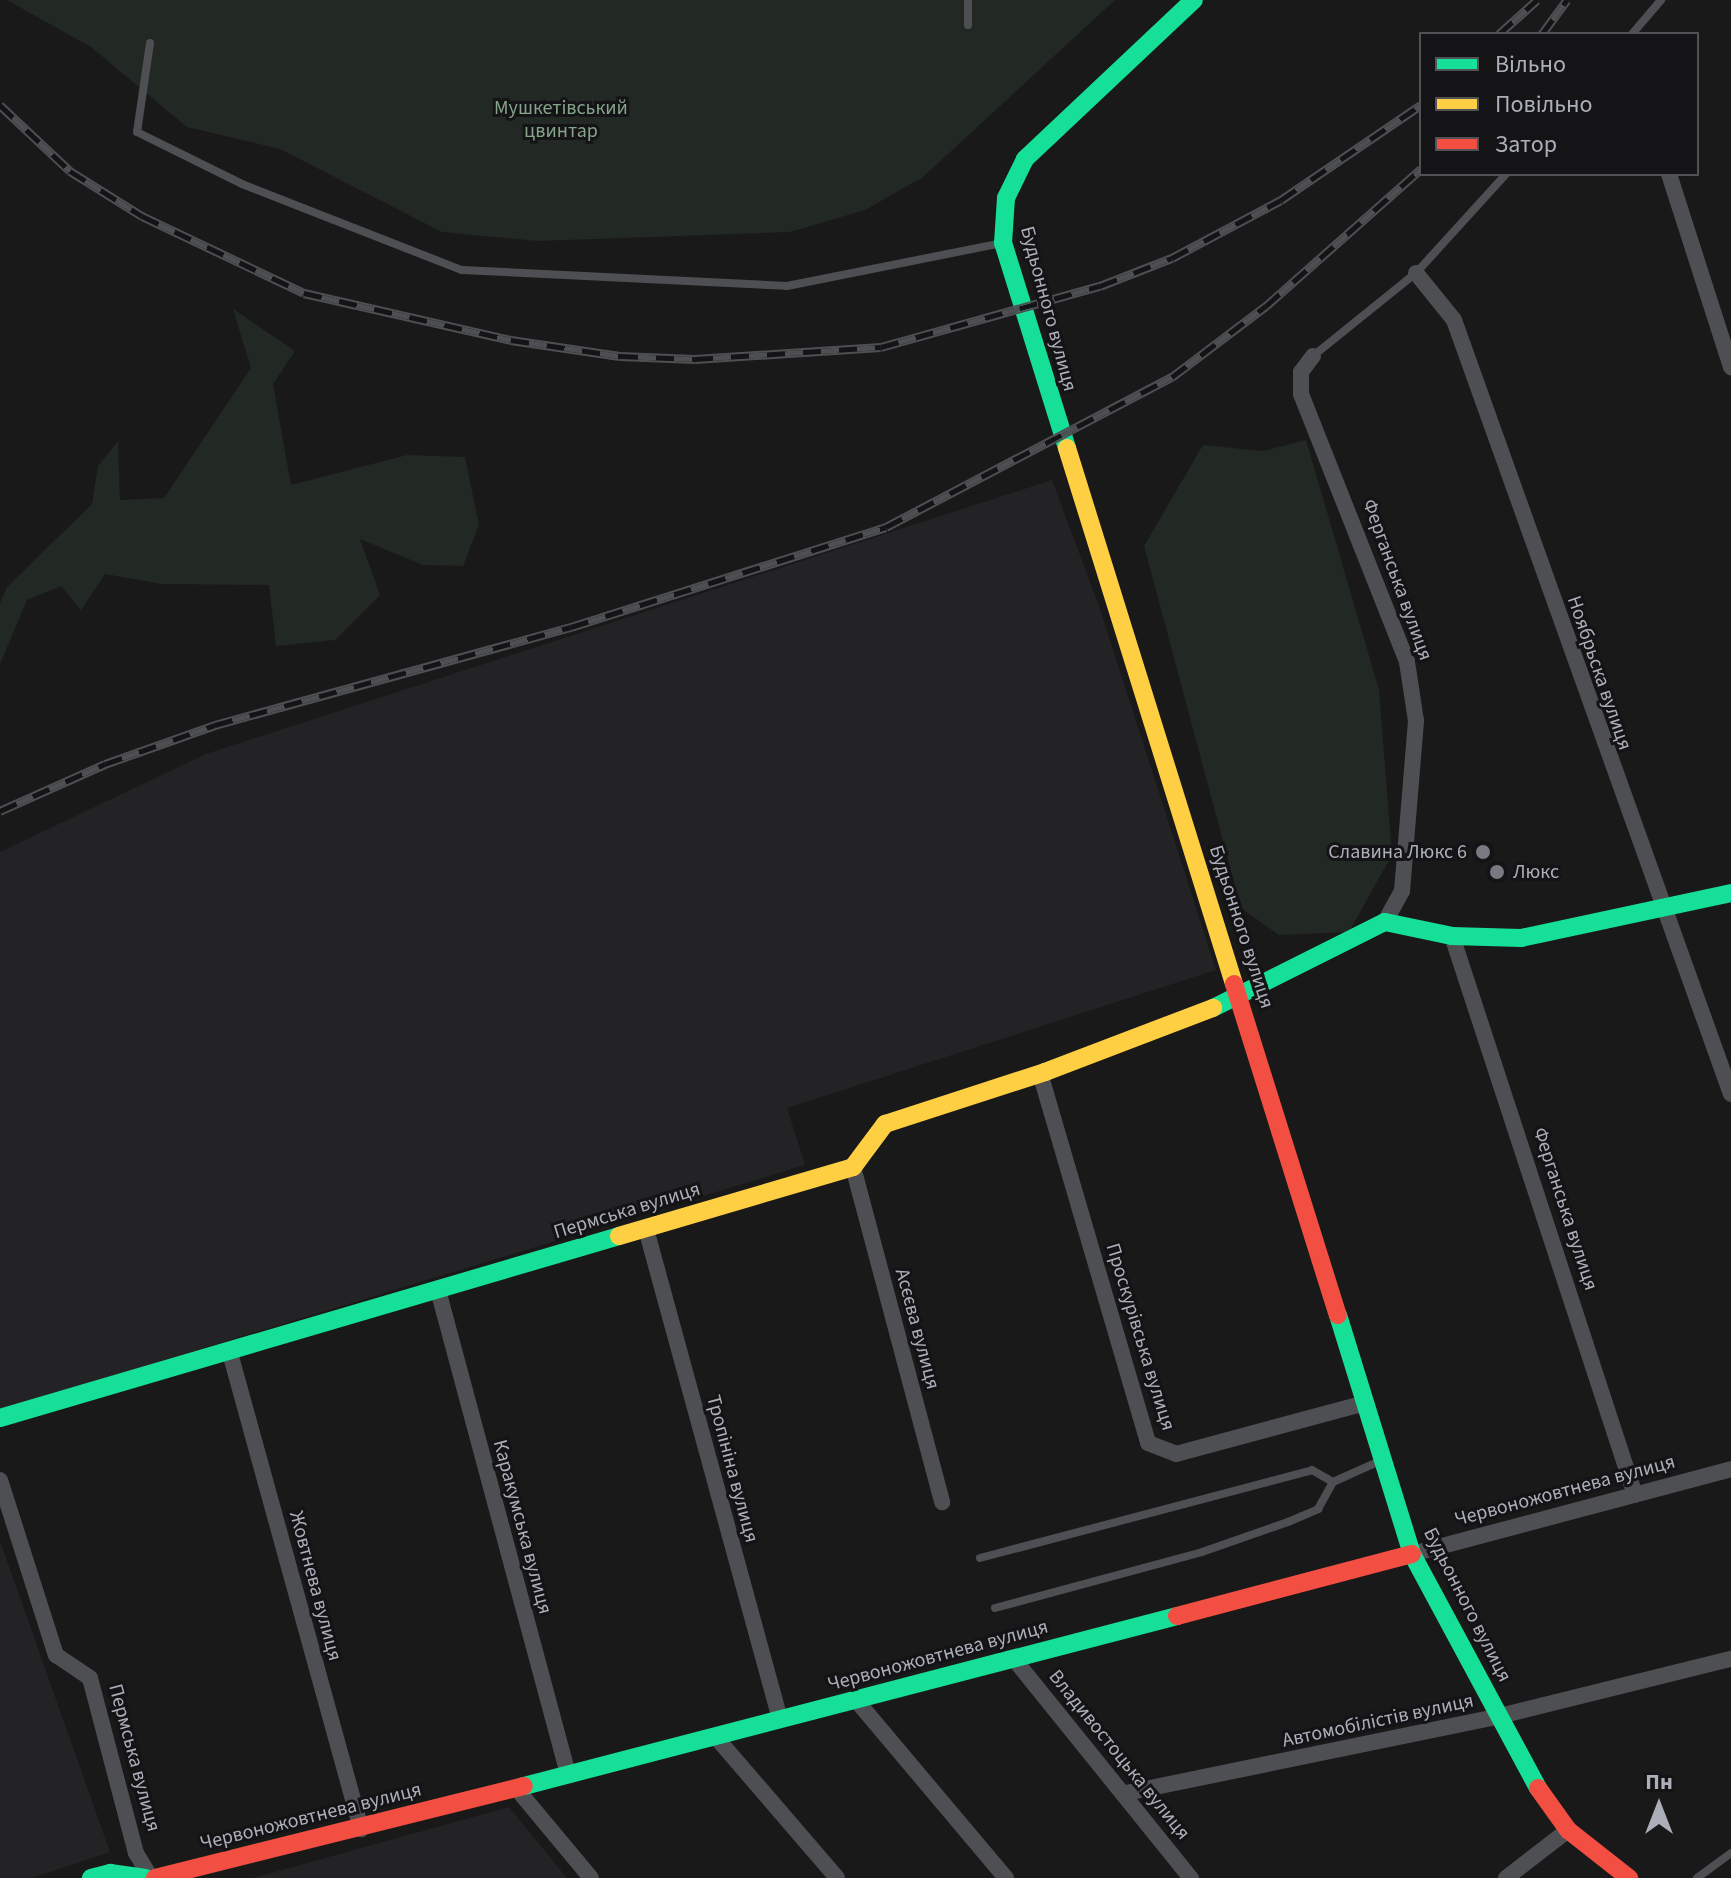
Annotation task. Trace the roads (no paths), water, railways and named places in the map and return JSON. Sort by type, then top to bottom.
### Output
[{"type":"main road","name":"Будьонного вулиця","points":[[1194,0],[1025,159],[1006,198],[1003,243],[1412,1554],[1542,1795],[1568,1830],[1629,1878]]},
{"type":"main road","points":[[853,1167],[885,1124],[1040,1073],[1240,998],[1385,922],[1452,936],[1521,938],[1731,893]]},
{"type":"main road","name":"Пермська вулиця","points":[[0,1418],[230,1353],[853,1167]]},
{"type":"main road","name":"Червоножовтнева вулиця","points":[[91,1878],[110,1873],[151,1878],[361,1829],[1412,1554]]},
{"type":"street","points":[[1670,176],[1731,367]]},
{"type":"street","name":"Ноябрьска вулиця","points":[[1416,273],[1454,320],[1662,910],[1731,1094]]},
{"type":"street","name":"Ферганська вулиця","points":[[1313,356],[1301,372],[1301,394],[1407,662],[1416,721],[1402,891],[1385,922]]},
{"type":"street","name":"Ферганська вулиця","points":[[1452,936],[1635,1495]]},
{"type":"street","name":"Проскурівська вулиця","points":[[1040,1073],[1148,1443],[1176,1454],[1365,1403]]},
{"type":"street","name":"Асєєва вулиця","points":[[853,1167],[942,1502]]},
{"type":"street","name":"Тропініна вулиця","points":[[646,1229],[780,1719]]},
{"type":"street","name":"Каракумська вулиця","points":[[438,1290],[568,1774]]},
{"type":"street","name":"Жовтнева вулиця","points":[[230,1353],[361,1829]]},
{"type":"street","name":"Червоножовтнева вулиця","points":[[1412,1554],[1731,1469]]},
{"type":"street","name":"Пермська вулиця","points":[[0,1480],[56,1655],[90,1678],[136,1853],[151,1878]]},
{"type":"street","name":"Владивостоцька вулиця","points":[[1014,1659],[1126,1793],[1191,1878]]},
{"type":"street","name":"Автомобілістів вулиця","points":[[1126,1793],[1500,1716],[1731,1659]]},
{"type":"street","points":[[856,1700],[1006,1878]]},
{"type":"street","points":[[715,1736],[837,1878]]},
{"type":"street","points":[[516,1788],[591,1878]]},
{"type":"street","points":[[1506,1878],[1568,1830]]},
{"type":"lane","points":[[968,0],[968,25]]},
{"type":"lane","points":[[1634,32],[1661,0]]},
{"type":"lane","points":[[150,43],[137,132],[242,184],[462,270],[787,286],[1003,243]]},
{"type":"lane","points":[[1313,356],[1416,273],[1504,176]]},
{"type":"lane","points":[[995,1608],[1202,1552],[1288,1522],[1318,1509],[1333,1482],[1382,1460]]},
{"type":"lane","points":[[980,1558],[1312,1470],[1333,1482]]},
{"type":"lane","points":[[1697,1878],[1731,1853]]},
{"type":"railway","points":[[1501,32],[1537,0]]},
{"type":"railway","points":[[1543,32],[1567,0]]},
{"type":"railway","points":[[0,105],[70,171],[142,216],[304,293],[511,340],[620,356],[695,359],[881,347],[1100,286],[1172,258],[1281,200],[1419,106]]},
{"type":"railway","points":[[0,811],[105,764],[215,725],[571,627],[886,527],[1172,377],[1266,306],[1419,171]]},
{"type":"place","name":"Славина Люкс 6","points":[[1483,852]]},
{"type":"place","name":"Люкс","points":[[1497,872]]},
{"type":"park label","name":"Мушкетівський цвинтар","points":[[561,120]]}]
